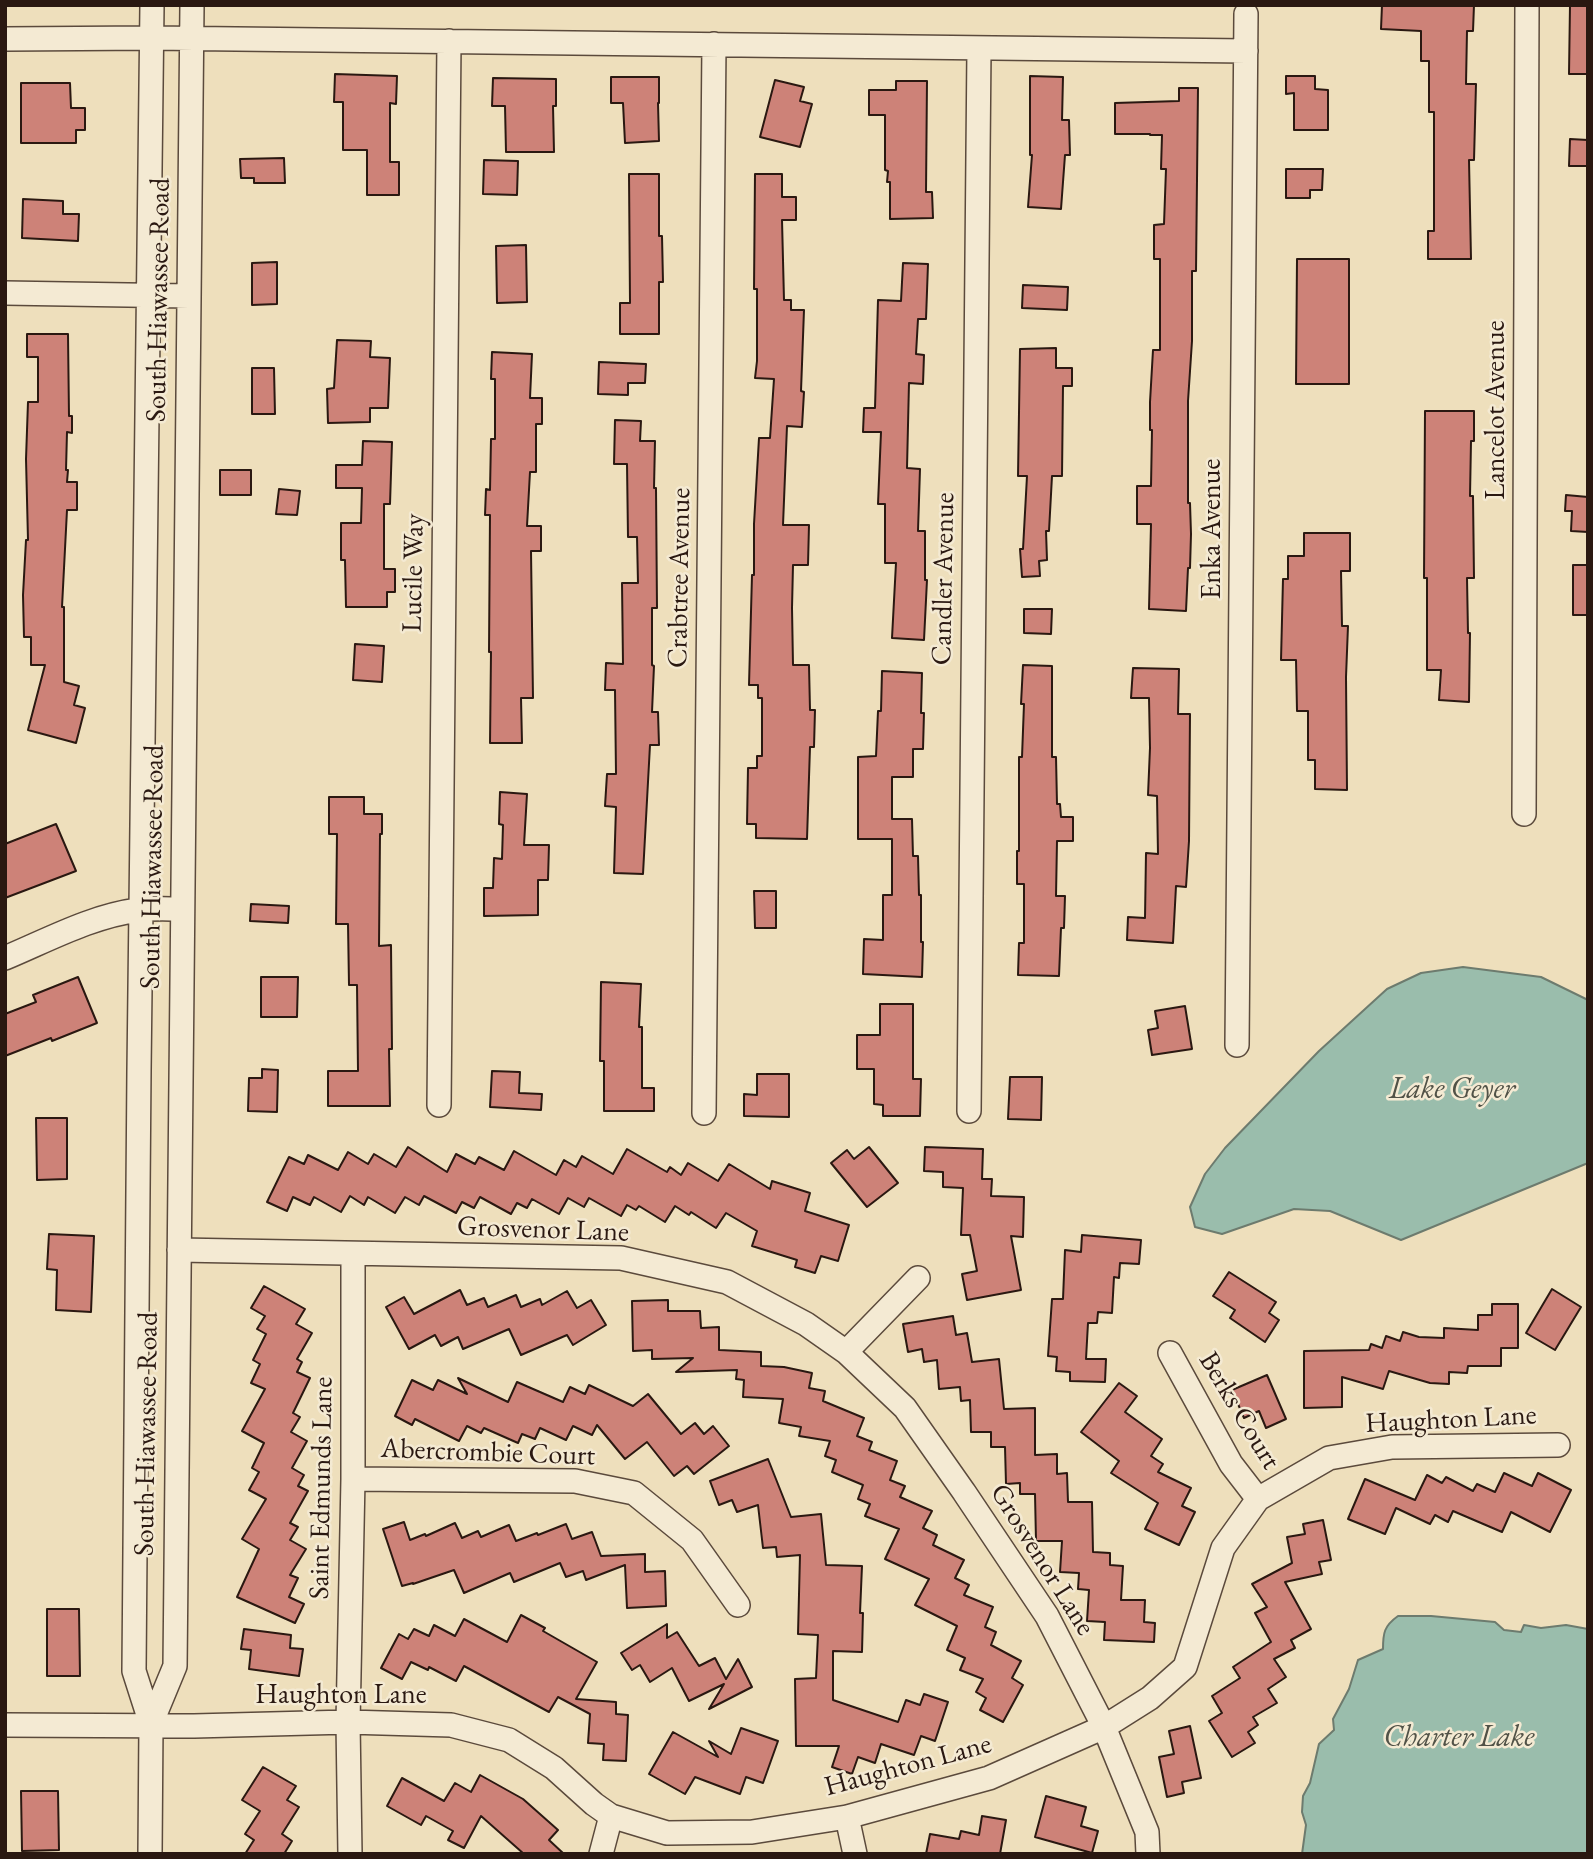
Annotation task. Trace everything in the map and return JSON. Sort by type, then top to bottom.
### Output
[{"type":"street","name":"South Hiawassee Road","points":[[150,1854],[151,1724],[134,1671],[152,5]]},
{"type":"street","name":"South Hiawassee Road","points":[[151,1724],[175,1667],[192,5]]},
{"type":"street","name":"Lancelot Avenue","points":[[1524,814],[1527,5]]},
{"type":"street","name":"Enka Avenue","points":[[1237,1045],[1246,14]]},
{"type":"street","points":[[5,38],[1245,51]]},
{"type":"street","name":"Lucile Way","points":[[439,1105],[449,41]]},
{"type":"street","name":"Crabtree Avenue","points":[[704,1113],[714,44]]},
{"type":"street","name":"Candler Avenue","points":[[969,1111],[979,48]]},
{"type":"street","points":[[5,293],[189,296]]},
{"type":"street","points":[[5,958],[115,914],[141,909],[182,909]]},
{"type":"street","name":"Grosvenor Lane","points":[[179,1250],[621,1258],[727,1283],[806,1324],[846,1352],[905,1408],[1048,1616],[1104,1727],[1147,1832],[1148,1854]]},
{"type":"street","name":"Saint Edmunds Lane","points":[[350,1854],[348,1722],[353,1479],[352,1254]]},
{"type":"street","points":[[846,1352],[918,1278]]},
{"type":"street","name":"Berks Court","points":[[1170,1353],[1231,1464],[1258,1499]]},
{"type":"street","name":"Haughton Lane","points":[[5,1725],[194,1726],[348,1722],[452,1725],[509,1740],[554,1768],[611,1816],[667,1833],[752,1832],[847,1817],[989,1778],[1104,1727],[1150,1698],[1185,1667],[1223,1548],[1258,1499],[1329,1458],[1392,1447],[1558,1445]]},
{"type":"street","name":"Abercrombie Court","points":[[353,1479],[576,1481],[634,1493],[692,1539],[738,1605]]},
{"type":"street","points":[[601,1854],[611,1816]]},
{"type":"street","points":[[847,1817],[855,1854]]},
{"type":"water","name":"Lake Geyer","points":[[1463,967],[1541,977],[1588,1000],[1588,1163],[1401,1240],[1330,1211],[1294,1209],[1222,1234],[1195,1227],[1190,1207],[1205,1174],[1225,1148],[1319,1051],[1387,989],[1421,973]]},
{"type":"water","name":"Charter Lake","points":[[1398,1616],[1495,1622],[1504,1630],[1521,1632],[1524,1625],[1541,1628],[1566,1625],[1588,1629],[1588,1854],[1302,1854],[1306,1825],[1302,1812],[1303,1796],[1310,1783],[1319,1744],[1334,1730],[1333,1719],[1349,1689],[1358,1660],[1383,1649],[1385,1630]]},
{"type":"building","points":[[1382,5],[1474,5],[1473,31],[1467,31],[1466,84],[1476,84],[1474,160],[1469,160],[1471,259],[1428,259],[1428,231],[1434,231],[1434,112],[1429,112],[1429,61],[1421,61],[1421,31],[1381,29]]},
{"type":"building","points":[[1570,5],[1588,5],[1588,74],[1569,74]]},
{"type":"building","points":[[335,74],[397,76],[396,104],[390,103],[390,162],[399,162],[399,195],[367,195],[367,150],[343,150],[343,102],[334,102]]},
{"type":"building","points":[[1030,76],[1063,77],[1062,120],[1069,120],[1070,155],[1065,155],[1061,209],[1028,207],[1032,155]]},
{"type":"building","points":[[1286,76],[1315,76],[1315,89],[1328,90],[1328,130],[1294,130],[1294,93],[1286,94]]},
{"type":"building","points":[[611,77],[659,77],[659,141],[625,143],[623,103],[611,103]]},
{"type":"building","points":[[493,78],[556,79],[556,106],[553,106],[554,152],[506,152],[505,106],[492,106]]},
{"type":"building","points":[[775,80],[804,87],[800,101],[812,104],[800,147],[760,137]]},
{"type":"building","points":[[896,81],[927,81],[926,192],[932,192],[933,218],[890,219],[890,182],[887,182],[888,171],[885,170],[885,115],[869,115],[869,90],[896,90]]},
{"type":"building","points":[[21,83],[70,83],[71,108],[85,108],[85,130],[76,130],[76,143],[21,143]]},
{"type":"building","points":[[1179,88],[1198,88],[1196,271],[1192,271],[1192,341],[1188,401],[1188,503],[1191,534],[1186,611],[1149,609],[1151,524],[1137,524],[1137,486],[1151,486],[1150,402],[1153,350],[1160,350],[1160,259],[1154,259],[1154,225],[1164,224],[1166,169],[1161,169],[1162,135],[1115,134],[1115,103],[1179,101]]},
{"type":"building","points":[[1570,139],[1588,140],[1588,166],[1569,166]]},
{"type":"building","points":[[284,158],[285,183],[254,183],[254,178],[241,178],[240,159]]},
{"type":"building","points":[[484,160],[518,161],[517,195],[483,194]]},
{"type":"building","points":[[1286,169],[1323,169],[1322,190],[1310,190],[1310,198],[1286,198]]},
{"type":"building","points":[[629,174],[659,174],[659,236],[662,236],[663,282],[659,282],[659,334],[620,334],[620,303],[630,303]]},
{"type":"building","points":[[755,174],[782,174],[782,197],[796,197],[796,220],[782,220],[784,300],[791,300],[791,310],[804,310],[801,391],[804,392],[802,427],[787,426],[783,525],[809,525],[808,565],[793,565],[792,608],[793,665],[809,665],[810,710],[815,710],[814,747],[810,747],[807,839],[756,838],[756,824],[747,824],[748,768],[757,768],[757,756],[762,756],[762,698],[758,698],[758,685],[749,685],[759,438],[770,438],[774,379],[755,378]]},
{"type":"building","points":[[23,199],[63,201],[63,214],[79,214],[78,241],[22,238]]},
{"type":"building","points":[[526,245],[527,302],[497,303],[496,246]]},
{"type":"building","points":[[1297,259],[1349,259],[1349,384],[1296,384]]},
{"type":"building","points":[[277,262],[277,304],[252,305],[252,263]]},
{"type":"building","points":[[903,263],[928,264],[926,319],[918,319],[916,354],[924,355],[923,384],[909,383],[907,468],[920,469],[918,531],[925,531],[927,580],[924,640],[892,638],[896,563],[885,563],[885,504],[878,504],[881,432],[863,432],[864,408],[875,408],[878,300],[901,301]]},
{"type":"building","points":[[1023,285],[1068,287],[1067,310],[1022,308]]},
{"type":"building","points":[[27,334],[68,334],[69,416],[72,416],[72,433],[67,432],[66,470],[67,482],[77,482],[77,510],[67,510],[62,607],[64,682],[79,686],[74,705],[85,708],[76,743],[28,730],[45,665],[31,665],[31,637],[24,637],[23,595],[28,540],[28,402],[38,402],[38,357],[27,357]]},
{"type":"building","points":[[337,340],[371,341],[370,357],[390,358],[388,408],[370,408],[370,422],[328,423],[327,389],[334,388]]},
{"type":"building","points":[[1056,348],[1056,368],[1072,368],[1072,386],[1063,386],[1062,476],[1052,476],[1049,531],[1046,531],[1047,560],[1039,561],[1040,576],[1022,577],[1020,549],[1023,549],[1027,476],[1018,476],[1020,349]]},
{"type":"building","points":[[492,352],[532,354],[530,398],[542,398],[542,424],[536,424],[536,472],[530,472],[527,526],[541,526],[541,551],[531,551],[533,698],[521,698],[522,743],[490,743],[490,515],[485,515],[486,489],[490,490],[491,439],[495,439]]},
{"type":"building","points":[[599,362],[646,364],[645,383],[628,383],[628,395],[598,394]]},
{"type":"building","points":[[252,368],[274,368],[275,414],[252,414]]},
{"type":"building","points":[[1425,411],[1474,411],[1470,496],[1473,496],[1474,578],[1467,578],[1470,633],[1469,702],[1439,700],[1441,670],[1427,670],[1427,578],[1424,578]]},
{"type":"building","points":[[615,420],[641,421],[640,441],[655,441],[657,608],[652,608],[652,712],[658,712],[659,745],[650,745],[643,874],[614,873],[616,807],[605,806],[607,774],[616,774],[615,690],[605,690],[606,663],[623,664],[622,583],[638,583],[637,537],[628,537],[627,464],[614,464]]},
{"type":"building","points":[[363,441],[392,442],[390,504],[384,504],[384,569],[395,569],[395,592],[387,592],[387,607],[346,607],[345,560],[341,560],[341,523],[361,523],[362,488],[336,488],[336,465],[362,465]]},
{"type":"building","points":[[220,470],[251,470],[251,495],[220,495]]},
{"type":"building","points":[[279,489],[300,491],[297,515],[276,514]]},
{"type":"building","points":[[1566,495],[1588,497],[1588,532],[1571,531],[1572,511],[1565,511]]},
{"type":"building","points":[[1304,533],[1350,533],[1350,571],[1341,571],[1342,626],[1348,626],[1347,790],[1315,789],[1315,760],[1308,760],[1308,711],[1297,711],[1296,660],[1281,660],[1283,579],[1288,579],[1288,556],[1304,556]]},
{"type":"building","points":[[1573,565],[1588,565],[1588,615],[1573,615]]},
{"type":"building","points":[[1024,609],[1052,609],[1051,634],[1024,633]]},
{"type":"building","points":[[355,644],[384,646],[382,682],[353,680]]},
{"type":"building","points":[[1023,665],[1052,666],[1052,757],[1056,757],[1057,804],[1060,804],[1061,817],[1073,817],[1073,841],[1057,841],[1056,896],[1065,896],[1059,976],[1018,975],[1019,943],[1024,943],[1024,884],[1017,884]]},
{"type":"building","points":[[1133,668],[1179,669],[1178,714],[1190,714],[1186,887],[1176,886],[1173,943],[1127,940],[1128,917],[1145,918],[1146,853],[1158,854],[1157,796],[1148,795],[1149,698],[1131,698]]},
{"type":"building","points":[[882,671],[922,673],[923,749],[913,749],[913,777],[892,777],[892,819],[912,819],[913,856],[918,856],[921,895],[922,977],[863,974],[864,939],[883,940],[883,895],[892,895],[892,839],[858,839],[858,757],[876,756]]},
{"type":"building","points":[[500,792],[527,794],[524,845],[549,845],[548,880],[538,880],[538,915],[484,916],[484,888],[493,888],[494,858],[502,859]]},
{"type":"building","points":[[329,797],[364,797],[364,814],[382,814],[379,946],[391,945],[390,1106],[328,1106],[328,1071],[358,1071],[357,985],[349,985],[348,924],[336,924],[337,834],[329,834]]},
{"type":"building","points":[[56,824],[76,871],[5,898],[5,844]]},
{"type":"building","points":[[754,891],[776,891],[776,928],[755,928]]},
{"type":"building","points":[[251,904],[289,906],[288,923],[250,921]]},
{"type":"building","points":[[78,977],[97,1023],[5,1056],[5,1014],[36,1002],[33,995]]},
{"type":"building","points":[[261,977],[298,977],[297,1017],[261,1017]]},
{"type":"building","points":[[601,982],[641,984],[639,1027],[642,1027],[642,1088],[654,1088],[654,1111],[604,1111],[604,1061],[600,1061]]},
{"type":"building","points":[[880,1004],[913,1004],[913,1079],[921,1079],[920,1116],[883,1116],[883,1105],[874,1104],[874,1069],[857,1069],[857,1035],[880,1035]]},
{"type":"building","points":[[1185,1006],[1192,1049],[1152,1055],[1148,1030],[1158,1028],[1155,1011]]},
{"type":"building","points":[[262,1069],[278,1070],[277,1112],[248,1111],[249,1078],[262,1078]]},
{"type":"building","points":[[492,1071],[520,1072],[519,1093],[542,1094],[541,1110],[490,1107]]},
{"type":"building","points":[[757,1074],[789,1074],[789,1117],[744,1116],[744,1094],[757,1095]]},
{"type":"building","points":[[1010,1077],[1042,1077],[1041,1120],[1008,1119]]},
{"type":"building","points":[[36,1118],[67,1118],[67,1179],[37,1180]]},
{"type":"building","points":[[408,1147],[447,1172],[456,1154],[475,1164],[479,1157],[504,1170],[514,1151],[556,1175],[564,1160],[576,1167],[582,1156],[613,1174],[627,1149],[667,1172],[670,1167],[681,1175],[688,1163],[718,1181],[729,1164],[770,1189],[772,1181],[810,1193],[805,1211],[849,1225],[838,1261],[821,1256],[815,1273],[795,1267],[797,1260],[752,1246],[757,1231],[726,1213],[716,1228],[691,1212],[689,1215],[675,1206],[665,1222],[639,1206],[636,1210],[627,1205],[621,1216],[589,1198],[584,1207],[568,1198],[559,1214],[532,1199],[527,1208],[517,1203],[511,1214],[480,1197],[474,1208],[462,1202],[456,1213],[424,1196],[419,1205],[405,1197],[395,1213],[368,1197],[364,1205],[350,1196],[341,1212],[314,1197],[310,1205],[293,1197],[287,1211],[267,1202],[289,1157],[304,1164],[308,1155],[338,1170],[348,1152],[368,1164],[374,1154],[396,1167]]},
{"type":"building","points":[[869,1147],[898,1183],[867,1207],[831,1163],[847,1150],[854,1159]]},
{"type":"building","points":[[925,1147],[983,1149],[982,1179],[992,1179],[991,1196],[1024,1197],[1023,1237],[1011,1236],[1021,1290],[967,1300],[962,1274],[977,1271],[970,1235],[961,1235],[963,1188],[943,1187],[943,1172],[924,1171]]},
{"type":"building","points":[[49,1234],[94,1236],[91,1312],[56,1310],[57,1270],[47,1269]]},
{"type":"building","points":[[1082,1235],[1141,1240],[1139,1264],[1120,1263],[1119,1278],[1114,1277],[1112,1313],[1098,1312],[1097,1323],[1088,1323],[1086,1359],[1106,1359],[1105,1382],[1070,1381],[1070,1372],[1056,1371],[1057,1357],[1048,1356],[1052,1299],[1063,1299],[1065,1250],[1081,1252]]},
{"type":"building","points":[[1229,1272],[1276,1302],[1269,1313],[1279,1320],[1265,1342],[1230,1318],[1235,1310],[1213,1296]]},
{"type":"building","points":[[264,1286],[305,1309],[296,1324],[312,1333],[297,1359],[302,1362],[297,1372],[310,1378],[293,1413],[300,1417],[291,1432],[307,1441],[292,1468],[304,1475],[298,1486],[308,1491],[290,1523],[298,1527],[290,1540],[306,1549],[290,1575],[298,1578],[289,1597],[304,1604],[295,1623],[237,1597],[259,1549],[242,1539],[266,1499],[249,1490],[259,1472],[252,1468],[264,1443],[242,1431],[265,1389],[251,1383],[260,1364],[253,1360],[266,1334],[257,1329],[265,1316],[251,1308]]},
{"type":"building","points":[[1552,1289],[1581,1307],[1555,1350],[1526,1333]]},
{"type":"building","points":[[460,1290],[467,1305],[484,1298],[488,1307],[516,1295],[521,1307],[540,1299],[542,1305],[567,1291],[577,1308],[591,1300],[606,1325],[573,1345],[567,1335],[521,1355],[509,1329],[463,1349],[458,1337],[441,1346],[435,1335],[409,1349],[386,1307],[404,1297],[414,1314]]},
{"type":"building","points":[[668,1300],[668,1311],[700,1311],[701,1328],[719,1327],[719,1350],[761,1352],[761,1366],[784,1367],[812,1373],[809,1388],[825,1391],[823,1401],[864,1418],[857,1436],[872,1442],[869,1450],[897,1461],[890,1480],[905,1486],[900,1497],[932,1511],[923,1528],[937,1535],[933,1545],[964,1560],[955,1578],[969,1585],[964,1595],[993,1607],[985,1627],[996,1632],[991,1645],[1021,1661],[1012,1678],[1023,1685],[1003,1722],[980,1710],[986,1698],[976,1692],[983,1679],[960,1670],[965,1658],[947,1650],[957,1626],[915,1605],[929,1579],[885,1559],[899,1529],[865,1516],[870,1504],[858,1499],[863,1485],[832,1472],[836,1460],[825,1456],[830,1441],[799,1436],[801,1427],[779,1423],[783,1399],[743,1397],[744,1380],[736,1379],[737,1370],[676,1372],[693,1358],[652,1359],[652,1350],[633,1351],[632,1301]]},
{"type":"building","points":[[1492,1304],[1518,1304],[1518,1348],[1501,1348],[1501,1366],[1468,1366],[1467,1373],[1449,1372],[1449,1384],[1430,1383],[1389,1371],[1383,1389],[1342,1377],[1342,1407],[1304,1408],[1304,1351],[1369,1350],[1371,1344],[1382,1348],[1386,1336],[1400,1341],[1403,1332],[1419,1337],[1444,1338],[1444,1328],[1478,1330],[1478,1315],[1492,1315]]},
{"type":"building","points":[[953,1316],[956,1335],[967,1333],[972,1362],[999,1359],[1004,1409],[1035,1408],[1035,1455],[1057,1454],[1057,1474],[1067,1473],[1068,1502],[1092,1502],[1093,1552],[1110,1553],[1110,1565],[1123,1566],[1121,1600],[1145,1600],[1144,1622],[1155,1623],[1154,1642],[1104,1640],[1105,1622],[1087,1621],[1089,1590],[1078,1589],[1079,1573],[1060,1572],[1062,1541],[1036,1541],[1035,1494],[1020,1494],[1020,1483],[1006,1484],[1005,1447],[991,1447],[991,1432],[971,1432],[970,1400],[961,1401],[960,1387],[939,1389],[937,1360],[924,1362],[922,1349],[908,1352],[903,1324]]},
{"type":"building","points":[[1267,1375],[1286,1419],[1266,1428],[1259,1411],[1244,1418],[1232,1390]]},
{"type":"building","points":[[458,1378],[508,1402],[517,1382],[563,1402],[570,1387],[585,1394],[589,1385],[633,1406],[648,1394],[681,1434],[695,1423],[704,1434],[713,1426],[729,1446],[694,1474],[687,1466],[674,1476],[647,1442],[625,1459],[597,1425],[592,1435],[573,1426],[566,1440],[540,1428],[535,1439],[522,1434],[518,1443],[484,1428],[481,1433],[467,1426],[459,1441],[415,1419],[412,1425],[395,1416],[412,1380],[433,1390],[438,1380],[467,1394]]},
{"type":"building","points":[[1119,1383],[1137,1396],[1125,1412],[1162,1439],[1151,1456],[1163,1464],[1158,1472],[1191,1488],[1182,1506],[1195,1512],[1179,1545],[1145,1529],[1158,1503],[1111,1473],[1119,1461],[1081,1432]]},
{"type":"building","points":[[768,1459],[791,1517],[821,1514],[826,1565],[862,1566],[862,1652],[833,1651],[833,1700],[898,1722],[906,1700],[920,1705],[924,1694],[948,1702],[935,1741],[921,1736],[914,1755],[881,1744],[875,1763],[858,1757],[852,1774],[832,1767],[839,1746],[796,1746],[795,1679],[816,1678],[818,1635],[798,1634],[800,1555],[777,1557],[776,1547],[763,1548],[758,1505],[737,1512],[732,1500],[719,1505],[710,1481]]},
{"type":"building","points":[[1504,1473],[1532,1486],[1538,1473],[1571,1490],[1550,1532],[1511,1512],[1502,1532],[1453,1511],[1448,1522],[1435,1515],[1430,1524],[1396,1508],[1385,1534],[1348,1519],[1365,1479],[1415,1500],[1427,1475],[1442,1483],[1446,1477],[1473,1491],[1477,1484],[1495,1492]]},
{"type":"building","points":[[1323,1520],[1331,1560],[1319,1562],[1322,1574],[1285,1582],[1311,1629],[1291,1640],[1295,1648],[1274,1659],[1286,1677],[1268,1689],[1277,1703],[1253,1717],[1258,1725],[1248,1732],[1255,1743],[1232,1757],[1209,1721],[1222,1713],[1212,1696],[1240,1678],[1233,1667],[1271,1642],[1255,1613],[1267,1607],[1252,1584],[1292,1563],[1287,1537],[1305,1534],[1303,1524]]},
{"type":"building","points":[[404,1522],[410,1540],[455,1523],[462,1538],[478,1531],[481,1537],[509,1525],[516,1541],[566,1524],[572,1539],[592,1532],[601,1556],[645,1554],[645,1572],[665,1571],[666,1606],[627,1608],[625,1565],[586,1580],[583,1571],[566,1577],[560,1563],[514,1582],[510,1573],[464,1593],[454,1570],[402,1586],[383,1529]]},
{"type":"building","points":[[47,1609],[79,1609],[80,1676],[47,1676]]},
{"type":"building","points":[[521,1615],[597,1662],[576,1699],[616,1702],[616,1714],[628,1715],[626,1761],[603,1760],[604,1744],[588,1743],[590,1714],[558,1697],[549,1712],[464,1666],[456,1681],[429,1667],[428,1670],[411,1662],[402,1679],[381,1668],[399,1634],[408,1639],[414,1629],[429,1636],[434,1625],[455,1636],[464,1619],[507,1642]]},
{"type":"building","points":[[667,1624],[667,1638],[677,1632],[699,1666],[715,1658],[726,1679],[738,1659],[752,1687],[709,1709],[724,1684],[689,1701],[672,1668],[650,1682],[640,1665],[632,1670],[621,1653]]},
{"type":"building","points":[[244,1629],[291,1635],[290,1648],[303,1649],[299,1676],[249,1669],[251,1650],[241,1649]]},
{"type":"building","points":[[1190,1726],[1201,1778],[1182,1782],[1184,1793],[1167,1797],[1159,1757],[1174,1754],[1169,1731]]},
{"type":"building","points":[[741,1728],[778,1741],[763,1783],[746,1777],[740,1794],[695,1777],[685,1794],[649,1774],[673,1732],[718,1757],[709,1741],[731,1754]]},
{"type":"building","points":[[263,1767],[296,1786],[287,1800],[299,1807],[282,1834],[292,1841],[284,1854],[245,1854],[254,1840],[245,1834],[260,1811],[242,1800]]},
{"type":"building","points":[[480,1775],[523,1799],[558,1830],[549,1840],[564,1854],[524,1854],[481,1816],[464,1848],[448,1840],[453,1831],[426,1816],[421,1825],[387,1806],[402,1778],[444,1801],[455,1783],[471,1792]]},
{"type":"building","points":[[21,1791],[58,1791],[59,1850],[22,1851]]},
{"type":"building","points":[[1046,1796],[1086,1807],[1081,1826],[1098,1831],[1092,1853],[1035,1837]]},
{"type":"building","points":[[982,1816],[1006,1820],[1000,1854],[926,1854],[930,1834],[959,1839],[961,1831],[979,1835]]}]
